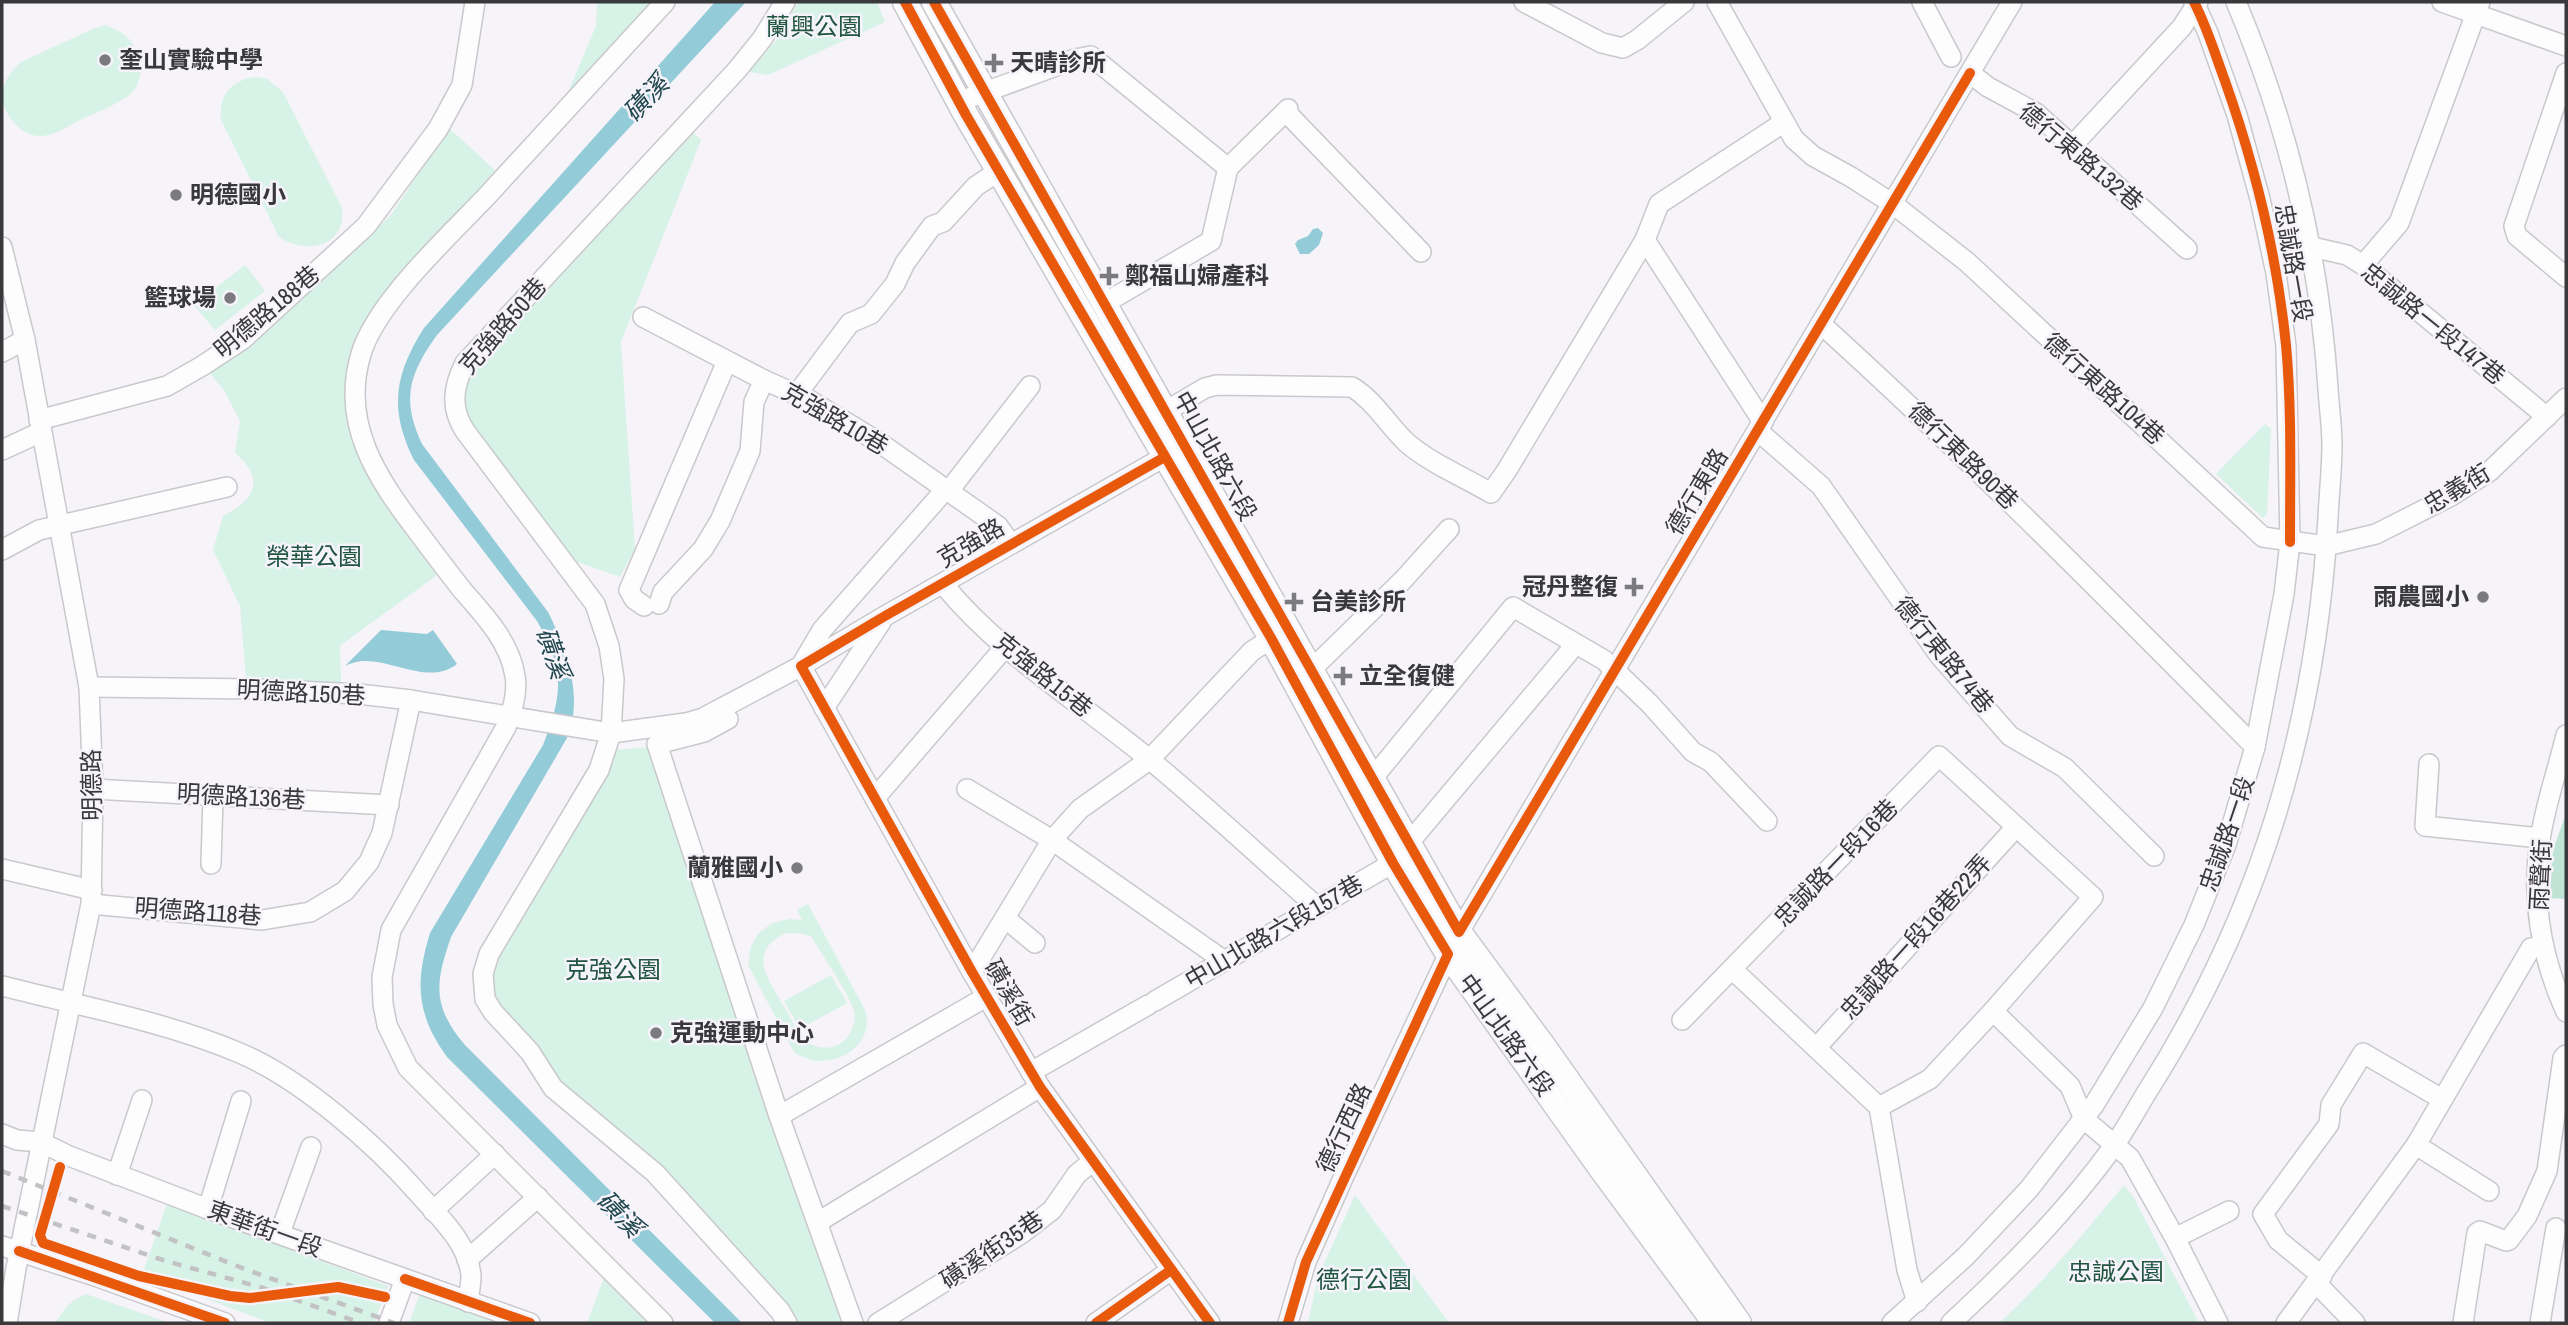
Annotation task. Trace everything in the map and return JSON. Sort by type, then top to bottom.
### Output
[{"type":"main road","name":"中山北路六段","points":[[905,2],[958,102],[999,171],[1173,452],[1280,633],[1400,853],[1448,954],[1715,1323]]},
{"type":"main road","name":"中山北路六段","points":[[934,2],[1166,411],[1173,452]]},
{"type":"main road","name":"中山北路六段","points":[[1280,633],[1312,669],[1371,779],[1400,853],[1544,1047],[1738,1323]]},
{"type":"street","name":"明德路188巷","points":[[2,450],[40,426],[167,386],[202,366],[243,339],[366,226],[438,129],[462,85],[475,2]]},
{"type":"street","points":[[663,1323],[408,1068],[387,1025],[382,977],[391,930],[511,716],[516,677],[506,647],[488,620],[403,513],[371,463],[357,424],[355,398],[361,354],[380,315],[426,260],[665,2]]},
{"type":"street","name":"克強路50巷","points":[[785,2],[762,39],[737,70],[465,363],[457,379],[454,407],[460,423],[595,604],[609,646],[614,679],[611,733],[599,770],[489,954],[483,974],[485,999],[493,1012],[530,1052],[553,1088],[655,1173],[780,1311],[787,1323]]},
{"type":"street","points":[[1524,2],[1602,43],[1623,48],[1684,2]]},
{"type":"street","name":"德行東路104巷","points":[[1717,2],[1783,123],[1794,139],[1813,156],[1893,204],[1967,262],[2263,537],[2326,546]]},
{"type":"street","points":[[1922,2],[1951,57]]},
{"type":"street","name":"德行東路","points":[[1448,954],[2012,2]]},
{"type":"street","name":"忠誠路一段","points":[[1951,1323],[2039,1235],[2114,1146],[2181,1039],[2220,962],[2248,898],[2280,807],[2304,713],[2320,608],[2332,444],[2325,334],[2312,247],[2294,169],[2274,101],[2236,2]]},
{"type":"street","points":[[2442,2],[2477,8],[2566,46]]},
{"type":"street","points":[[2072,146],[2182,27],[2196,3]]},
{"type":"street","name":"忠誠路一段","points":[[1892,1323],[1966,1256],[2029,1189],[2084,1119],[2153,1008],[2194,925],[2227,845],[2255,747],[2284,594],[2290,542],[2287,374],[2276,273],[2260,199],[2237,115],[2196,3]]},
{"type":"street","points":[[2363,265],[2399,223],[2477,8]]},
{"type":"street","points":[[958,102],[1075,59],[1091,56],[1228,168]]},
{"type":"street","name":"德行東路132巷","points":[[1969,73],[2036,113],[2187,249]]},
{"type":"street","points":[[2566,73],[2514,226],[2517,236],[2566,277]]},
{"type":"street","points":[[1105,303],[1211,241],[1228,168],[1287,111],[1420,252]]},
{"type":"street","points":[[1166,411],[1205,388],[1217,385],[1352,387],[1364,394],[1405,441],[1491,493],[1645,240],[1659,204],[1783,123]]},
{"type":"street","points":[[797,394],[850,323],[871,314],[932,226],[943,222],[976,186],[999,171]]},
{"type":"street","name":"德行東路74巷","points":[[1645,240],[1760,426],[1821,486],[1939,655],[2010,736],[2066,768],[2154,856]]},
{"type":"street","name":"忠誠路一段147巷","points":[[2312,247],[2347,255],[2363,265],[2547,417]]},
{"type":"street","name":"明德路","points":[[3,256],[25,340],[89,687],[93,789],[92,897],[41,1142],[10,1249],[7,1323]]},
{"type":"street","name":"克強路10巷","points":[[643,317],[764,380],[797,394],[880,443],[998,526],[1011,544]]},
{"type":"street","name":"德行東路90巷","points":[[1821,324],[1905,400],[2255,747]]},
{"type":"street","points":[[2,352],[25,340]]},
{"type":"street","points":[[727,361],[629,590],[634,599],[651,605],[703,549],[720,521],[750,451],[754,402],[764,380]]},
{"type":"street","points":[[853,1323],[779,1116],[657,744],[704,732],[768,697],[801,666],[822,630],[947,491],[1030,386]]},
{"type":"street","name":"忠義街","points":[[2326,546],[2376,534],[2451,496],[2490,471],[2566,398]]},
{"type":"street","name":"克強路","points":[[511,716],[611,733],[686,723],[703,718],[801,666],[1173,452]]},
{"type":"street","points":[[2,550],[39,530],[59,524],[226,486]]},
{"type":"street","points":[[1312,669],[1403,580],[1449,529]]},
{"type":"street","name":"克強路15巷","points":[[943,584],[960,604],[1006,646],[1149,760],[1316,906]]},
{"type":"street","points":[[1371,779],[1513,607],[1604,660],[1693,752],[1712,762],[1767,821]]},
{"type":"street","points":[[824,708],[885,616]]},
{"type":"street","points":[[972,972],[1052,840],[1080,809],[1149,760],[1252,651],[1280,633]]},
{"type":"street","points":[[1400,853],[1575,645]]},
{"type":"street","points":[[875,798],[1006,646]]},
{"type":"street","points":[[642,720],[698,708],[756,676],[801,666]]},
{"type":"street","name":"磺溪街","points":[[801,666],[986,997],[1035,1079],[1210,1323]]},
{"type":"street","name":"明德路150巷","points":[[89,687],[324,691],[411,700],[511,716]]},
{"type":"street","name":"明德路118巷","points":[[2,869],[92,897],[262,920],[310,912],[345,891],[369,862],[382,833],[411,700]]},
{"type":"street","name":"雨聲街","points":[[2566,735],[2540,838],[2537,871],[2537,908],[2542,947],[2552,982],[2566,1013]]},
{"type":"street","name":"忠誠路一段16巷","points":[[1682,1020],[1939,756],[2016,827]]},
{"type":"street","points":[[2429,764],[2426,826],[2540,838]]},
{"type":"street","name":"明德路136巷","points":[[93,789],[389,805]]},
{"type":"street","points":[[967,789],[1052,840],[1223,960]]},
{"type":"street","points":[[211,864],[213,797]]},
{"type":"street","points":[[1879,1107],[1930,1079],[2093,897],[2016,827]]},
{"type":"street","name":"忠誠路一段16巷22弄","points":[[1816,1048],[2016,827]]},
{"type":"street","name":"中山北路六段157巷","points":[[818,1222],[1152,1003],[1400,853]]},
{"type":"street","points":[[1005,918],[1035,943]]},
{"type":"street","points":[[2286,1323],[2416,1145],[2531,948],[2542,947]]},
{"type":"street","name":"德行西路","points":[[1288,1323],[1306,1262],[1448,954]]},
{"type":"street","points":[[1733,970],[1879,1107],[1907,1269],[1917,1302]]},
{"type":"street","points":[[2,986],[195,1036],[245,1055],[299,1087],[348,1126],[403,1177],[453,1234],[467,1260],[471,1276],[468,1302]]},
{"type":"street","points":[[779,1116],[986,997]]},
{"type":"street","points":[[1993,1011],[2070,1086],[2084,1119],[2130,1158],[2218,1323]]},
{"type":"street","points":[[2355,1323],[2319,1280],[2278,1240],[2263,1214],[2329,1124],[2331,1105],[2363,1053],[2442,1099]]},
{"type":"street","points":[[2463,1323],[2477,1233],[2480,1231],[2509,1240],[2527,1216],[2547,1171],[2563,1058],[2566,1055]]},
{"type":"street","points":[[117,1175],[142,1100]]},
{"type":"street","points":[[208,1209],[241,1101]]},
{"type":"street","name":"東華街一段","points":[[2,1134],[17,1140],[41,1142],[69,1156],[208,1209],[530,1323]]},
{"type":"street","points":[[2416,1145],[2489,1191]]},
{"type":"street","points":[[280,1233],[311,1147]]},
{"type":"street","points":[[433,1211],[495,1154]]},
{"type":"street","name":"磺溪街35巷","points":[[878,1323],[1021,1234],[1052,1210],[1077,1174],[1092,1162]]},
{"type":"street","points":[[467,1260],[538,1197]]},
{"type":"street","points":[[2175,1238],[2229,1211]]},
{"type":"street","points":[[2540,1323],[2556,1228]]},
{"type":"street","points":[[10,1249],[225,1323]]},
{"type":"street","points":[[1096,1323],[1171,1270]]},
{"type":"street","points":[[389,1323],[405,1279]]},
{"type":"green space","points":[[597,2],[655,2],[566,97],[596,26]]},
{"type":"green space","name":"蘭興公園","points":[[798,2],[877,2],[885,22],[768,75],[749,72],[776,40]]},
{"type":"green space","points":[[106,25],[127,37],[134,45],[140,60],[140,76],[134,90],[117,103],[51,134],[34,136],[17,126],[5,109],[2,97],[6,80],[13,71],[21,62]]},
{"type":"green space","points":[[257,77],[267,79],[283,92],[342,208],[342,221],[338,232],[322,244],[301,246],[279,237],[221,120],[222,103],[229,90],[240,81]]},
{"type":"green space","name":"榮華公園","points":[[449,128],[497,172],[371,312],[360,339],[347,401],[351,430],[368,475],[393,516],[437,575],[340,646],[341,683],[246,679],[240,606],[213,550],[223,516],[249,496],[253,480],[245,463],[235,453],[240,421],[225,392],[209,372],[254,343],[391,215]]},
{"type":"green space","points":[[689,129],[701,140],[621,342],[635,549],[620,577],[569,559],[466,421],[461,389],[471,368]]},
{"type":"green space","name":"籃球場","points":[[245,265],[265,291],[215,330],[194,305]]},
{"type":"green space","points":[[2265,424],[2271,429],[2267,514],[2263,518],[2216,474]]},
{"type":"green space","name":"克強公園","points":[[650,747],[841,1323],[795,1323],[559,1085],[539,1047],[494,1000],[489,970],[612,750]]},
{"type":"green space","points":[[2566,814],[2566,899],[2545,898],[2554,847]]},
{"type":"green space","points":[[808,904],[865,1010],[867,1024],[864,1036],[847,1054],[835,1059],[807,1059],[794,1052],[748,965],[751,946],[758,934],[772,923],[790,919],[802,920],[797,910]],"holes":[[[786,933],[811,936],[854,1011],[852,1029],[847,1038],[836,1046],[820,1047],[805,1040],[767,977],[763,958],[766,949]]]},
{"type":"green space","points":[[831,975],[847,1003],[800,1029],[784,1001]]},
{"type":"green space","name":"忠誠公園","points":[[2124,1185],[2133,1196],[2199,1323],[1999,1323],[2048,1274]]},
{"type":"green space","name":"德行公園","points":[[1355,1195],[1449,1323],[1308,1323],[1318,1277]]},
{"type":"green space","points":[[167,1204],[388,1286],[374,1323],[271,1323],[142,1275]]},
{"type":"green space","points":[[605,1275],[655,1323],[587,1323]]},
{"type":"green space","points":[[421,1291],[505,1323],[409,1323]]},
{"type":"green space","points":[[86,1294],[170,1323],[55,1323],[68,1306]]},
{"type":"water","name":"磺溪","points":[[715,2],[746,2],[437,335],[414,375],[410,400],[415,428],[422,444],[548,612],[567,658],[574,706],[567,738],[451,937],[440,981],[442,1006],[454,1031],[465,1045],[742,1323],[715,1323],[447,1057],[429,1026],[421,997],[421,982],[430,933],[543,745],[554,711],[558,682],[553,654],[537,621],[414,460],[406,442],[398,409],[398,393],[406,361],[424,328]]},
{"type":"water","points":[[1318,228],[1323,233],[1319,245],[1309,254],[1300,254],[1295,244]]},
{"type":"water","points":[[381,630],[427,634],[433,630],[457,664],[444,671],[430,673],[372,661],[345,666]]},
{"type":"railway","points":[[2,1171],[242,1268],[394,1323]]},
{"type":"railway","points":[[2,1206],[166,1261],[263,1288],[361,1323]]},
{"type":"cycle path","points":[[905,2],[966,115],[1271,638],[1393,863],[1448,954],[1306,1262],[1288,1323]]},
{"type":"cycle path","points":[[934,2],[1459,932],[1970,73]]},
{"type":"cycle path","points":[[2194,2],[2211,41],[2246,146],[2277,278],[2289,394],[2290,542]]},
{"type":"cycle path","points":[[1163,458],[801,666],[972,972],[1040,1087],[1210,1323]]},
{"type":"cycle path","points":[[60,1167],[40,1235],[43,1243],[139,1276],[230,1296],[250,1298],[338,1287],[385,1297]]},
{"type":"cycle path","points":[[19,1251],[225,1323]]},
{"type":"cycle path","points":[[1096,1323],[1171,1270]]},
{"type":"cycle path","points":[[405,1279],[530,1323]]},
{"type":"place","name":"奎山實驗中學","points":[[105,60]]},
{"type":"place","name":"天晴診所","points":[[994,63]]},
{"type":"place","name":"明德國小","points":[[176,195]]},
{"type":"place","name":"鄭福山婦產科","points":[[1109,276]]},
{"type":"place","name":"籃球場","points":[[230,298]]},
{"type":"place","name":"冠丹整復","points":[[1634,587]]},
{"type":"place","name":"雨農國小","points":[[2483,597]]},
{"type":"place","name":"台美診所","points":[[1294,602]]},
{"type":"place","name":"立全復健","points":[[1343,676]]},
{"type":"place","name":"蘭雅國小","points":[[797,868]]},
{"type":"place","name":"克強運動中心","points":[[656,1033]]}]
